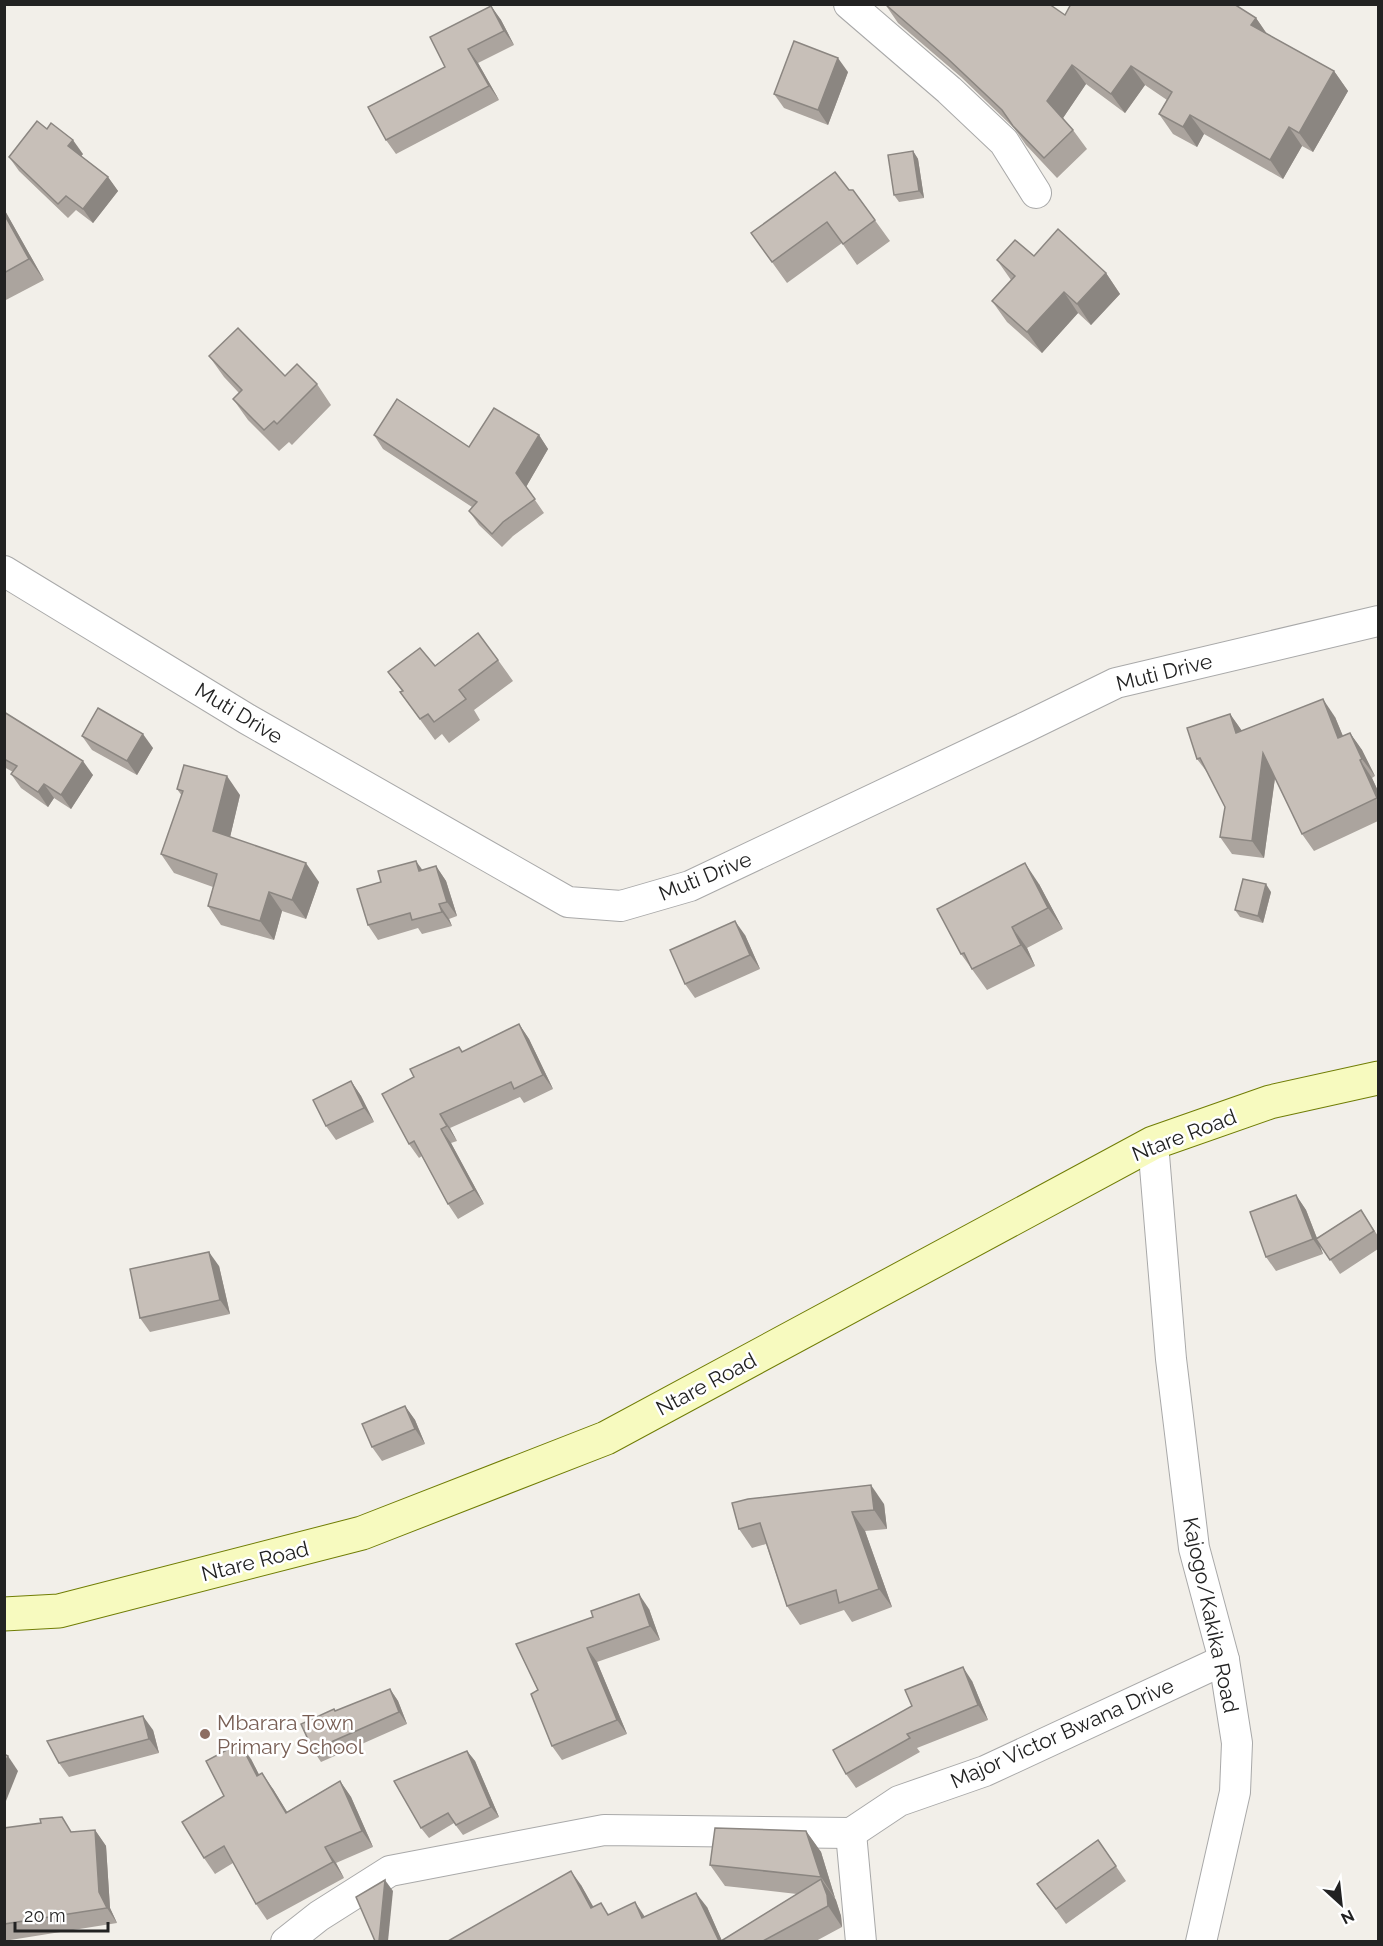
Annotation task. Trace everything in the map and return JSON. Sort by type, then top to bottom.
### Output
[{"type":"main road","name":"Ntare Road","points":[[4,1614],[59,1611],[363,1533],[606,1438],[1153,1143],[1270,1102],[1378,1078]]},
{"type":"street","points":[[849,4],[949,90],[1004,142],[1036,193]]},
{"type":"street","name":"Muti Drive","points":[[4,571],[247,718],[568,902],[621,906],[690,886],[1116,682],[1378,621]]},
{"type":"street","name":"Kajogo/Kakika Road","points":[[1153,1143],[1171,1359],[1194,1548],[1224,1660],[1237,1743],[1235,1792],[1201,1941]]},
{"type":"street","name":"Major Victor Bwana Drive","points":[[851,1833],[899,1801],[985,1771],[1224,1660]]},
{"type":"street","points":[[286,1941],[319,1916],[390,1871],[604,1830],[851,1833],[861,1941]]},
{"type":"building","points":[[885,4],[1049,4],[1065,15],[1071,4],[1234,4],[1256,18],[1251,25],[1334,71],[1299,133],[1289,127],[1270,160],[1190,115],[1183,127],[1159,114],[1172,92],[1131,66],[1111,94],[1072,65],[1047,101],[1073,130],[1044,158],[1013,126],[1002,110]]},
{"type":"building","points":[[491,6],[504,31],[468,49],[489,86],[386,140],[368,107],[445,67],[430,37]]},
{"type":"building","points":[[794,41],[838,58],[818,110],[774,94]]},
{"type":"building","points":[[37,121],[47,129],[51,123],[73,140],[68,146],[108,177],[83,209],[66,196],[58,204],[9,157]]},
{"type":"building","points":[[913,151],[919,191],[894,195],[888,155]]},
{"type":"building","points":[[835,172],[849,190],[853,190],[875,220],[843,244],[827,222],[772,262],[751,233]]},
{"type":"building","points":[[4,214],[29,259],[4,273]]},
{"type":"building","points":[[1058,229],[1106,273],[1077,304],[1064,292],[1027,332],[992,301],[1015,276],[997,260],[1015,240],[1034,256]]},
{"type":"building","points":[[238,328],[285,376],[297,364],[317,384],[277,424],[274,421],[264,430],[233,399],[242,390],[209,356]]},
{"type":"building","points":[[397,399],[469,447],[494,408],[539,435],[516,473],[535,499],[503,522],[492,534],[469,511],[477,502],[374,435]]},
{"type":"building","points":[[478,633],[498,660],[459,690],[466,699],[434,722],[428,714],[420,719],[388,672],[420,648],[435,666]]},
{"type":"building","points":[[1323,699],[1338,738],[1350,733],[1377,798],[1302,834],[1263,753],[1252,841],[1220,837],[1225,807],[1200,758],[1197,759],[1187,728],[1230,714],[1236,733]]},
{"type":"building","points":[[98,708],[143,734],[127,761],[82,736]]},
{"type":"building","points":[[4,712],[83,761],[61,795],[44,784],[38,792],[11,774],[17,766],[4,759]]},
{"type":"building","points":[[184,765],[227,776],[213,831],[306,863],[292,900],[269,892],[260,921],[208,906],[217,874],[161,854],[183,791],[177,789]]},
{"type":"building","points":[[416,861],[419,871],[436,866],[447,902],[439,904],[442,912],[412,920],[410,913],[368,925],[357,889],[381,882],[378,871]]},
{"type":"building","points":[[1025,863],[1048,908],[1012,927],[1021,945],[972,969],[964,953],[961,954],[937,909]]},
{"type":"building","points":[[1243,879],[1266,884],[1258,916],[1235,910]]},
{"type":"building","points":[[735,921],[750,955],[685,984],[670,950]]},
{"type":"building","points":[[519,1024],[543,1075],[514,1089],[511,1082],[440,1114],[447,1126],[441,1129],[474,1190],[448,1204],[414,1141],[409,1144],[382,1094],[414,1077],[410,1069],[459,1047],[462,1052]]},
{"type":"building","points":[[351,1081],[364,1108],[326,1126],[313,1100]]},
{"type":"building","points":[[1296,1195],[1313,1239],[1266,1257],[1250,1212]]},
{"type":"building","points":[[1361,1210],[1374,1231],[1330,1260],[1316,1239]]},
{"type":"building","points":[[209,1252],[220,1300],[140,1318],[130,1269]]},
{"type":"building","points":[[405,1406],[415,1429],[372,1447],[362,1424]]},
{"type":"building","points":[[871,1485],[874,1510],[852,1512],[879,1589],[839,1603],[836,1590],[787,1606],[760,1523],[739,1529],[732,1503],[748,1499]]},
{"type":"building","points":[[639,1594],[650,1626],[587,1648],[617,1720],[552,1746],[531,1694],[538,1690],[516,1644],[593,1617],[591,1611]]},
{"type":"building","points":[[963,1667],[978,1705],[907,1734],[910,1738],[846,1774],[833,1750],[912,1706],[905,1690]]},
{"type":"building","points":[[390,1689],[399,1712],[313,1750],[301,1724],[334,1709],[335,1711]]},
{"type":"building","points":[[143,1716],[149,1739],[59,1763],[47,1741]]},
{"type":"building","points":[[240,1743],[257,1776],[262,1773],[286,1813],[340,1781],[362,1831],[325,1847],[333,1862],[256,1904],[224,1846],[204,1858],[182,1822],[224,1796],[206,1761]]},
{"type":"building","points":[[467,1751],[491,1807],[456,1825],[448,1813],[421,1828],[394,1781]]},
{"type":"building","points":[[62,1817],[71,1832],[95,1830],[99,1892],[107,1908],[4,1924],[4,1828],[41,1823],[40,1819]]},
{"type":"building","points":[[715,1828],[806,1831],[821,1877],[710,1865]]},
{"type":"building","points":[[1098,1840],[1116,1866],[1056,1909],[1037,1884]]},
{"type":"building","points":[[571,1871],[591,1908],[601,1903],[608,1915],[635,1902],[642,1918],[696,1893],[719,1941],[448,1941]]},
{"type":"building","points":[[821,1879],[828,1906],[763,1941],[721,1941]]},
{"type":"building","points":[[385,1880],[379,1941],[375,1941],[356,1897]]},
{"type":"place","name":"Mbarara Town Primary School","points":[[205,1734]]}]
